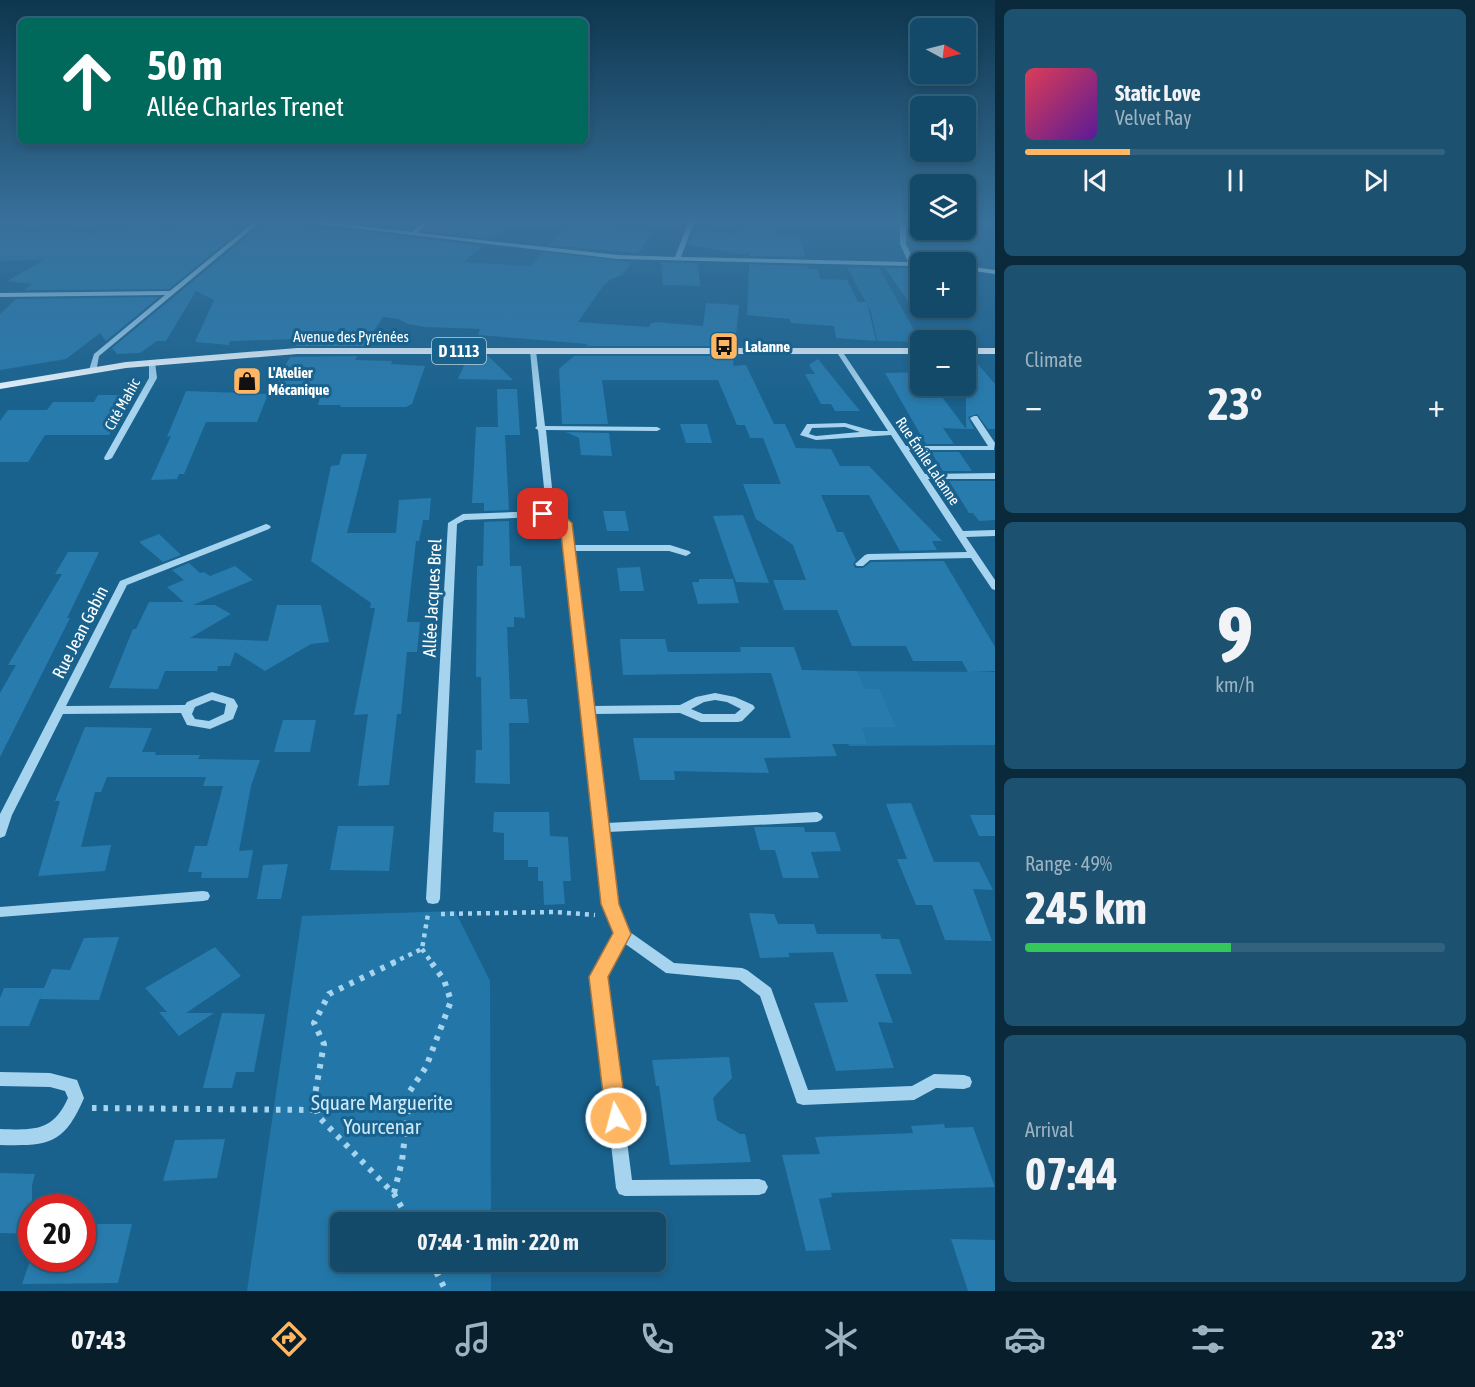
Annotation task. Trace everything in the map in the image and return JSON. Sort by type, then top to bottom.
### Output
[{"type":"main road","name":"Avenue des Pyrénées","points":[[0,386],[151,362],[297,351],[910,351]]},
{"type":"main road","points":[[976,351],[995,351]]},
{"type":"street","points":[[93,370],[96,355],[184,283]]},
{"type":"street","points":[[0,295],[172,293]]},
{"type":"street","points":[[533,351],[539,428],[550,508],[566,523],[612,909],[622,934],[672,969],[742,974],[766,992],[803,1098],[914,1093],[934,1081],[964,1082]]},
{"type":"street","name":"Rue Émile Lalanne","points":[[839,351],[995,587]]},
{"type":"street","name":"Cité Mahic","points":[[108,458],[153,378],[151,362]]},
{"type":"street","points":[[903,448],[994,448],[974,418]]},
{"type":"street","points":[[873,433],[845,425],[810,426],[804,435],[816,438],[893,433]]},
{"type":"street","points":[[539,428],[657,429]]},
{"type":"street","points":[[923,477],[995,476]]},
{"type":"street","name":"Allée Jacques Brel","points":[[433,899],[453,523],[463,517],[543,514],[550,508]]},
{"type":"street","name":"Rue Jean Gabin","points":[[0,833],[6,815],[123,583],[266,527]]},
{"type":"street","points":[[960,534],[995,533]]},
{"type":"street","points":[[570,548],[670,548],[686,553]]},
{"type":"street","points":[[860,564],[868,557],[974,555]]},
{"type":"street","points":[[588,710],[682,709],[701,718],[738,718],[749,708],[730,697],[700,697],[682,709]]},
{"type":"street","points":[[58,710],[187,710]]},
{"type":"street","points":[[602,828],[817,817]]},
{"type":"street","points":[[0,912],[203,896]]},
{"type":"street","points":[[622,934],[598,977],[625,1188],[759,1187]]},
{"type":"street","points":[[0,1079],[50,1080],[70,1085],[76,1098],[69,1118],[54,1132],[37,1137],[0,1137]]},
{"type":"path","points":[[394,1194],[402,1161],[410,1091],[426,1067],[451,1001],[444,980],[422,949],[433,899]]},
{"type":"path","points":[[428,914],[612,909]]},
{"type":"path","points":[[404,1212],[394,1194],[318,1116],[314,1100],[324,1044],[314,1023],[329,994],[422,949]]},
{"type":"path","points":[[72,1108],[316,1110]]},
{"type":"path","points":[[436,1272],[446,1291]]},
{"type":"green space","points":[[856,283],[888,283],[914,330],[910,330],[910,342],[877,341],[871,312]]},
{"type":"green space","points":[[818,671],[995,672],[995,745],[849,746]]},
{"type":"green space","name":"Square Marguerite Yourcenar","points":[[455,911],[490,981],[491,1212],[330,1212],[330,1272],[491,1272],[491,1291],[247,1291],[302,916]]},
{"type":"building","points":[[26,283],[176,283],[169,289],[24,290],[32,284]]},
{"type":"building","points":[[190,283],[606,283],[578,322],[649,327],[650,324],[656,322],[703,326],[706,303],[739,305],[735,346],[586,346],[588,344],[478,335],[480,329],[425,327],[383,317],[364,346],[296,346],[300,339],[230,341],[229,345],[195,342],[214,300],[196,291],[166,341],[157,341],[140,353],[117,354],[112,348]]},
{"type":"building","points":[[700,283],[700,286],[663,285]]},
{"type":"building","points":[[748,283],[849,283],[858,302],[867,302],[876,341],[836,338],[834,326],[791,323],[790,319],[747,315]]},
{"type":"building","points":[[896,283],[910,283],[908,301]]},
{"type":"building","points":[[159,297],[106,341],[100,333],[66,359],[0,370],[0,314],[16,299]]},
{"type":"building","points":[[357,356],[355,360],[392,361],[391,364],[425,366],[412,404],[406,407],[340,407],[341,405],[318,405],[321,394],[270,393],[290,357]]},
{"type":"building","points":[[468,356],[488,356],[513,380],[458,379]]},
{"type":"building","points":[[574,356],[734,356],[733,366],[746,365],[774,424],[785,424],[796,448],[831,449],[840,466],[869,466],[942,541],[932,541],[937,550],[900,551],[869,495],[821,495],[837,532],[843,532],[856,560],[853,564],[855,568],[863,568],[871,562],[944,561],[995,647],[995,671],[968,672],[962,661],[913,661],[906,646],[852,646],[837,610],[784,610],[773,580],[806,580],[793,545],[756,519],[743,484],[781,484],[763,438],[750,438],[745,425],[737,425],[718,380],[602,380],[608,424],[562,424],[559,369]]},
{"type":"building","points":[[818,359],[860,411],[835,411],[831,404],[821,404],[805,374],[815,374],[809,365]]},
{"type":"building","points":[[976,362],[995,384],[995,429],[988,429],[977,414],[968,417],[974,429],[966,429],[966,396],[976,396]]},
{"type":"building","points":[[910,372],[910,396],[941,396],[966,429],[943,428],[954,444],[926,444],[885,373]]},
{"type":"building","points":[[497,389],[517,389],[520,435],[505,435],[509,510],[484,511],[484,503],[472,503],[476,427],[498,427]]},
{"type":"building","points":[[186,391],[268,394],[257,422],[206,422],[184,474],[179,474],[177,479],[151,480],[171,436],[167,437]]},
{"type":"building","points":[[98,395],[126,395],[114,415],[121,415],[109,435],[45,435],[28,462],[0,462],[0,421],[8,410],[47,410],[53,402],[94,402]]},
{"type":"building","points":[[680,424],[707,424],[712,443],[686,443]]},
{"type":"building","points":[[566,432],[609,433],[612,456],[581,455],[579,438]]},
{"type":"building","points":[[931,452],[959,452],[972,471],[943,471]]},
{"type":"building","points":[[342,454],[367,454],[347,533],[396,533],[399,500],[431,498],[429,520],[423,520],[419,541],[416,541],[407,622],[420,622],[417,652],[407,652],[401,714],[397,714],[389,785],[358,786],[368,714],[354,715],[375,608],[370,608],[371,603],[311,561],[331,466],[339,465]]},
{"type":"building","points":[[949,481],[995,481],[995,520],[979,521],[973,513],[969,513]]},
{"type":"building","points":[[603,511],[625,511],[629,531],[607,531]]},
{"type":"building","points":[[743,515],[769,583],[736,582],[713,516]]},
{"type":"building","points":[[509,521],[510,566],[521,566],[525,618],[514,617],[514,627],[507,627],[510,699],[527,699],[529,723],[509,723],[510,784],[475,783],[476,750],[482,750],[481,677],[476,677],[477,566],[483,566],[484,522]]},
{"type":"building","points":[[159,534],[181,555],[163,562],[139,542]]},
{"type":"building","points":[[68,552],[99,552],[67,618],[70,618],[0,757],[0,693],[16,665],[8,665],[62,574],[55,574]]},
{"type":"building","points":[[189,563],[200,573],[204,572],[210,576],[235,566],[253,580],[193,605],[215,605],[231,614],[190,638],[268,641],[277,605],[321,605],[329,642],[311,644],[265,671],[235,652],[230,666],[218,666],[217,671],[165,671],[158,689],[109,688],[133,629],[136,629],[149,602],[184,602],[167,587],[184,580],[172,570]]},
{"type":"building","points":[[640,567],[644,591],[620,591],[617,568]]},
{"type":"building","points":[[699,579],[733,579],[739,603],[698,604],[692,582],[699,582]]},
{"type":"building","points":[[620,639],[665,639],[668,652],[741,652],[740,647],[794,647],[802,670],[857,671],[864,689],[879,689],[896,727],[862,727],[867,744],[832,744],[837,756],[764,758],[769,773],[674,771],[675,780],[640,780],[633,738],[791,738],[771,673],[623,675]]},
{"type":"building","points":[[283,720],[316,720],[310,752],[274,752]]},
{"type":"building","points":[[85,727],[152,728],[142,752],[156,752],[155,755],[200,755],[198,759],[260,760],[251,786],[239,851],[253,850],[248,878],[201,878],[202,872],[188,872],[195,846],[207,846],[223,786],[203,786],[206,777],[107,777],[101,792],[95,792],[81,847],[111,845],[105,871],[38,876],[60,801],[55,801]]},
{"type":"building","points":[[911,803],[934,862],[979,862],[993,890],[973,889],[992,941],[945,940],[932,905],[916,905],[897,859],[907,859],[886,804]]},
{"type":"building","points":[[494,812],[549,812],[550,836],[568,837],[571,881],[563,881],[565,904],[544,905],[543,881],[538,881],[538,867],[528,867],[528,860],[504,860],[504,833],[493,832]]},
{"type":"building","points":[[970,815],[995,815],[995,836],[979,836]]},
{"type":"building","points":[[338,826],[394,826],[389,871],[330,870]]},
{"type":"building","points":[[754,827],[804,827],[805,832],[835,832],[841,851],[811,852],[819,878],[783,878],[775,850],[760,850]]},
{"type":"building","points":[[288,864],[281,899],[257,899],[263,865]]},
{"type":"building","points":[[749,913],[774,914],[778,924],[814,924],[817,934],[880,934],[882,939],[899,939],[912,974],[875,974],[893,1023],[878,1022],[894,1068],[836,1071],[814,1003],[848,1002],[833,952],[788,953],[790,957],[760,958]]},
{"type":"building","points":[[119,937],[99,1000],[40,999],[43,991],[29,1026],[0,1026],[0,998],[4,988],[44,988],[52,969],[70,970],[84,938]]},
{"type":"building","points":[[215,947],[241,976],[186,1013],[214,1013],[179,1036],[159,1012],[167,1012],[145,988]]},
{"type":"building","points":[[222,1013],[265,1014],[254,1072],[236,1072],[232,1088],[203,1088]]},
{"type":"building","points":[[729,1057],[732,1078],[713,1098],[717,1120],[740,1134],[745,1134],[751,1162],[670,1165],[659,1086],[656,1086],[652,1060]]},
{"type":"building","points":[[944,1124],[945,1128],[973,1127],[995,1187],[831,1193],[832,1197],[819,1199],[831,1250],[806,1251],[782,1155],[820,1154],[815,1137],[913,1133],[911,1126]]},
{"type":"building","points":[[225,1139],[217,1178],[163,1181],[175,1140]]},
{"type":"building","points":[[0,1173],[35,1174],[32,1194],[18,1194],[18,1234],[0,1233]]},
{"type":"building","points":[[96,1224],[132,1224],[118,1283],[22,1284],[26,1272],[96,1272]]},
{"type":"building","points":[[951,1239],[995,1240],[995,1291],[968,1291]]},
{"type":"place","name":"Lalanne","points":[[724,346]]},
{"type":"place","name":"L'Atelier Mécanique","points":[[247,381]]},
{"type":"route","points":[[543,514],[550,508],[566,523],[610,904],[622,934],[598,977],[616,1118]]}]
